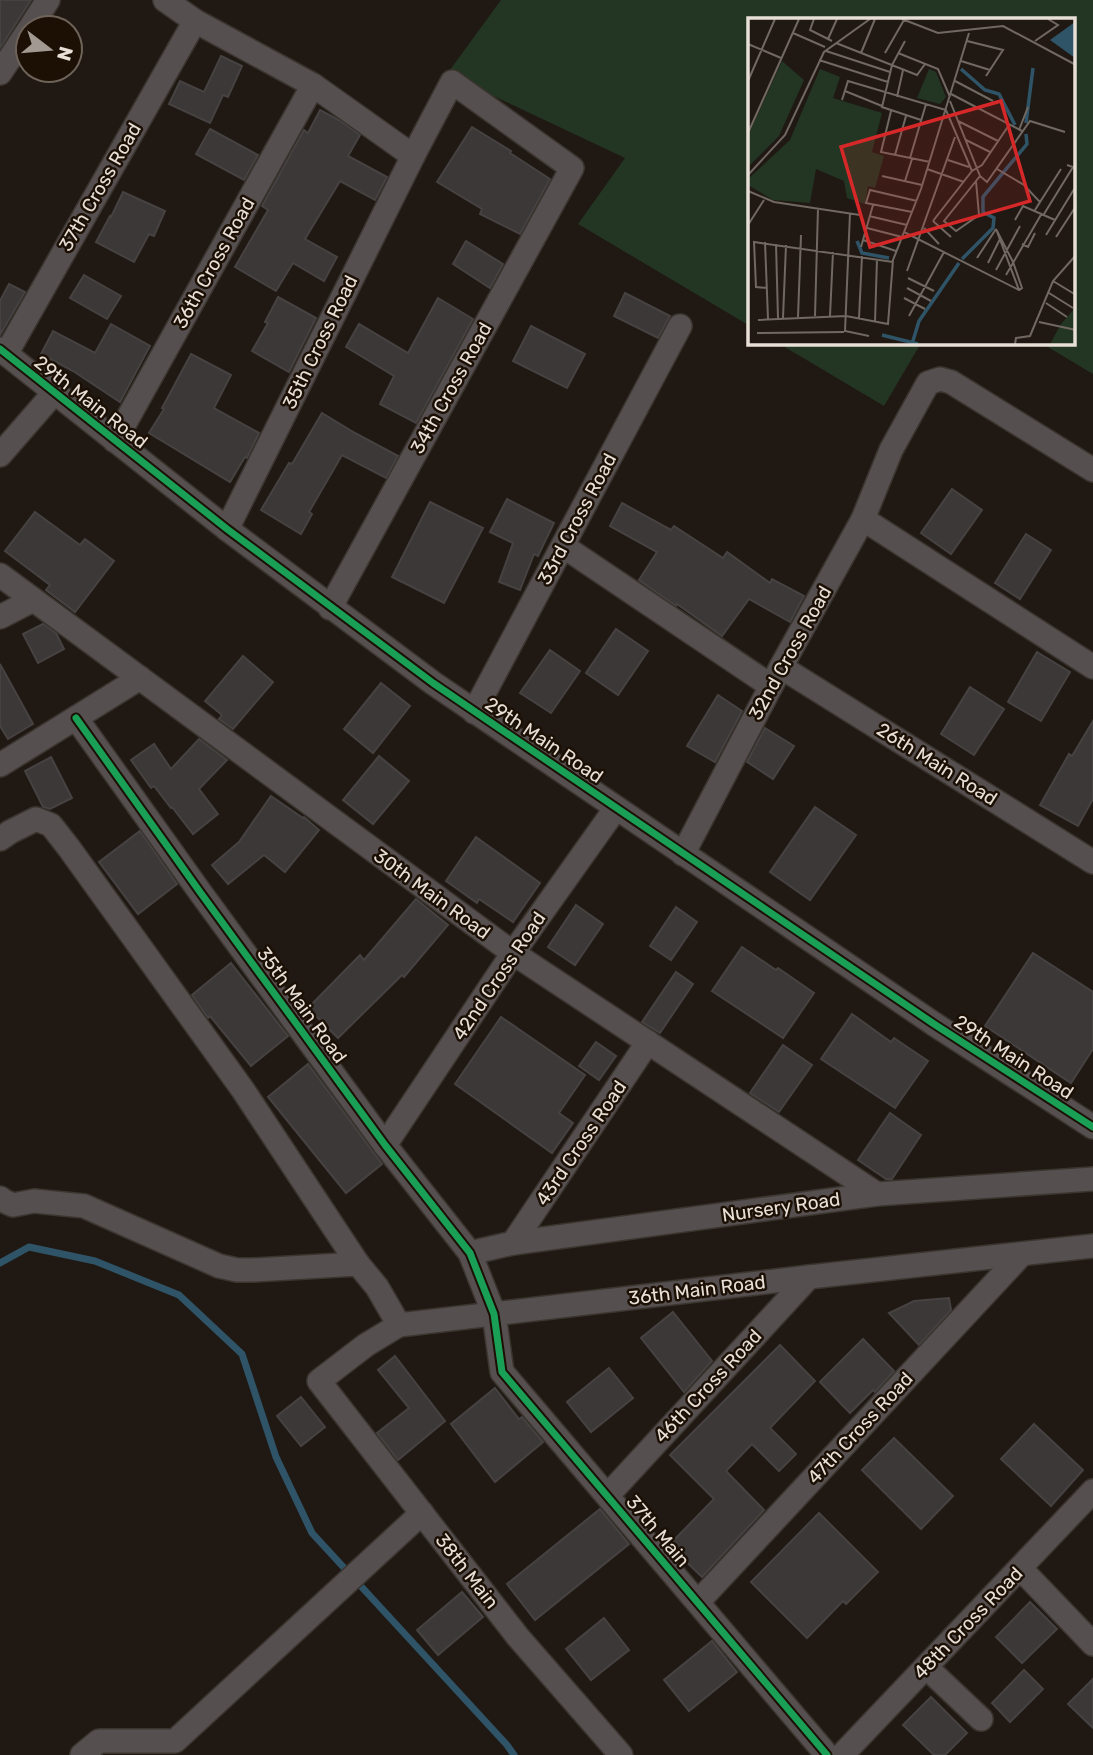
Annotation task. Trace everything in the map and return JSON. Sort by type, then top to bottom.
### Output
[{"type":"street","points":[[165,0],[195,21],[313,85],[413,156]]},
{"type":"street","name":"37th Cross Road","points":[[3,351],[195,21]]},
{"type":"street","points":[[0,73],[14,52]]},
{"type":"street","name":"35th Cross Road","points":[[227,529],[452,82],[572,168]]},
{"type":"street","name":"36th Cross Road","points":[[115,441],[313,85]]},
{"type":"street","name":"34th Cross Road","points":[[330,607],[572,168]]},
{"type":"street","name":"33rd Cross Road","points":[[474,712],[680,326]]},
{"type":"street","name":"29th Main Road","points":[[3,351],[227,529],[433,683],[934,1024],[1093,1127]]},
{"type":"street","name":"32nd Cross Road","points":[[683,854],[863,519],[891,450],[928,383],[940,379],[951,382],[1093,470]]},
{"type":"street","points":[[0,455],[54,393]]},
{"type":"street","points":[[863,519],[1093,667]]},
{"type":"street","name":"26th Main Road","points":[[563,546],[776,677],[1093,862]]},
{"type":"street","name":"30th Main Road","points":[[0,575],[513,953],[877,1195]]},
{"type":"street","points":[[0,617],[33,600]]},
{"type":"street","points":[[0,765],[140,678]]},
{"type":"street","name":"35th Main Road","points":[[76,718],[385,1145],[470,1253],[494,1314]]},
{"type":"street","name":"42nd Cross Road","points":[[385,1145],[513,953],[616,808]]},
{"type":"street","points":[[0,839],[36,819],[51,825],[243,1090],[358,1264],[377,1287],[399,1325]]},
{"type":"street","name":"43rd Cross Road","points":[[513,1243],[648,1042]]},
{"type":"street","name":"Nursery Road","points":[[470,1253],[513,1243],[877,1195],[1093,1179]]},
{"type":"street","points":[[0,1198],[13,1205],[34,1201],[84,1206],[219,1266],[237,1270],[358,1264]]},
{"type":"street","name":"36th Main Road","points":[[319,1381],[366,1345],[399,1325],[1093,1246]]},
{"type":"street","name":"47th Cross Road","points":[[698,1602],[1022,1254]]},
{"type":"street","name":"46th Cross Road","points":[[607,1495],[809,1277]]},
{"type":"street","name":"37th Main","points":[[494,1314],[502,1371],[827,1755]]},
{"type":"street","name":"38th Main","points":[[319,1381],[518,1637],[621,1755]]},
{"type":"street","name":"48th Cross Road","points":[[842,1755],[1093,1491]]},
{"type":"street","points":[[82,1755],[99,1741],[175,1741],[422,1514]]},
{"type":"street","points":[[1020,1568],[1093,1644]]},
{"type":"street","points":[[926,1667],[981,1719]]},
{"type":"green space","points":[[501,0],[1093,0],[1093,374],[1044,345],[1076,345],[1076,18],[748,18],[748,325],[578,224],[625,158],[447,74]]},
{"type":"green space","points":[[781,345],[920,345],[884,406]]},
{"type":"building","points":[[0,0],[31,0],[22,14],[14,14],[14,26],[0,48]]},
{"type":"building","points":[[221,56],[242,66],[228,97],[223,95],[210,123],[169,104],[180,81],[204,92]]},
{"type":"building","points":[[320,110],[360,135],[348,156],[387,177],[375,200],[340,181],[305,239],[337,257],[324,281],[293,263],[276,291],[235,267],[268,210],[262,206],[304,130],[308,133]]},
{"type":"building","points":[[472,127],[550,179],[520,234],[480,214],[482,209],[437,182]]},
{"type":"building","points":[[210,129],[258,155],[244,180],[196,154]]},
{"type":"building","points":[[123,192],[165,211],[154,236],[149,234],[134,262],[96,242]]},
{"type":"building","points":[[466,241],[503,264],[490,288],[453,264]]},
{"type":"building","points":[[84,275],[121,296],[107,319],[70,298]]},
{"type":"building","points":[[9,284],[25,292],[0,335],[0,301]]},
{"type":"building","points":[[625,293],[670,316],[658,338],[614,316]]},
{"type":"building","points":[[278,297],[316,318],[289,372],[252,351],[268,323],[265,322]]},
{"type":"building","points":[[438,298],[473,319],[416,423],[380,404],[394,376],[346,347],[359,324],[408,353]]},
{"type":"building","points":[[111,324],[150,346],[120,402],[41,354],[53,331],[95,353]]},
{"type":"building","points":[[531,326],[585,354],[567,388],[513,361]]},
{"type":"building","points":[[191,354],[231,375],[214,408],[259,433],[247,458],[245,457],[230,482],[149,433]]},
{"type":"building","points":[[322,413],[398,456],[386,478],[342,455],[309,512],[312,514],[301,534],[261,510]]},
{"type":"building","points":[[952,489],[982,510],[951,554],[921,533]]},
{"type":"building","points":[[507,499],[554,523],[538,556],[534,554],[520,590],[499,582],[513,543],[490,532]]},
{"type":"building","points":[[430,502],[483,528],[444,603],[392,577]]},
{"type":"building","points":[[622,503],[671,530],[674,526],[723,558],[727,552],[770,583],[772,579],[804,596],[790,622],[749,599],[722,636],[639,580],[657,552],[610,526]]},
{"type":"building","points":[[35,512],[80,545],[85,539],[114,561],[75,612],[46,590],[50,585],[5,551]]},
{"type":"building","points":[[1026,534],[1051,550],[1020,599],[995,583]]},
{"type":"building","points":[[43,624],[56,633],[64,649],[38,663],[23,634]]},
{"type":"building","points":[[616,629],[648,651],[618,695],[586,673]]},
{"type":"building","points":[[550,650],[580,671],[551,713],[520,693]]},
{"type":"building","points":[[1037,652],[1070,672],[1041,721],[1008,702]]},
{"type":"building","points":[[243,656],[273,682],[233,729],[219,719],[222,715],[205,701]]},
{"type":"building","points":[[0,664],[33,724],[8,739],[0,726]]},
{"type":"building","points":[[381,683],[410,706],[373,753],[344,729]]},
{"type":"building","points":[[970,687],[1004,709],[974,755],[941,734]]},
{"type":"building","points":[[718,695],[742,711],[715,762],[687,746]]},
{"type":"building","points":[[1093,721],[1093,799],[1078,826],[1040,805],[1069,754],[1072,756]]},
{"type":"building","points":[[765,728],[794,746],[773,779],[747,762]]},
{"type":"building","points":[[199,739],[227,760],[199,789],[218,814],[193,834],[154,786],[151,788],[131,760],[154,744],[171,769]]},
{"type":"building","points":[[379,756],[409,781],[373,824],[343,800]]},
{"type":"building","points":[[51,757],[72,798],[50,809],[43,807],[25,771]]},
{"type":"building","points":[[271,796],[319,830],[285,872],[264,855],[228,884],[212,865],[239,842]]},
{"type":"building","points":[[815,807],[856,835],[810,900],[770,872]]},
{"type":"building","points":[[140,831],[177,884],[138,914],[99,862]]},
{"type":"building","points":[[476,837],[540,883],[513,922],[479,899],[477,903],[446,881]]},
{"type":"building","points":[[416,899],[448,925],[404,977],[402,975],[338,1038],[308,1008],[360,955],[364,960]]},
{"type":"building","points":[[576,905],[603,924],[575,965],[548,947]]},
{"type":"building","points":[[676,907],[697,922],[671,960],[650,946]]},
{"type":"building","points":[[742,947],[814,993],[783,1038],[712,991]]},
{"type":"building","points":[[1033,953],[1093,992],[1093,1049],[1071,1083],[985,1026]]},
{"type":"building","points":[[231,963],[288,1036],[251,1066],[210,1016],[208,1018],[192,995]]},
{"type":"building","points":[[676,972],[693,984],[660,1033],[642,1022]]},
{"type":"building","points":[[852,1014],[891,1042],[894,1038],[928,1061],[895,1108],[821,1059]]},
{"type":"building","points":[[501,1017],[585,1075],[559,1113],[573,1123],[552,1153],[455,1084]]},
{"type":"building","points":[[596,1042],[616,1056],[599,1080],[579,1066]]},
{"type":"building","points":[[783,1045],[812,1065],[779,1112],[750,1093]]},
{"type":"building","points":[[308,1064],[382,1164],[346,1193],[268,1097]]},
{"type":"building","points":[[890,1113],[921,1135],[892,1179],[886,1179],[858,1160]]},
{"type":"building","points":[[949,1298],[951,1310],[919,1345],[889,1313],[914,1301]]},
{"type":"building","points":[[673,1312],[712,1361],[684,1392],[641,1338]]},
{"type":"building","points":[[863,1339],[894,1371],[850,1413],[820,1382]]},
{"type":"building","points":[[780,1345],[815,1381],[770,1428],[796,1454],[779,1471],[752,1444],[726,1471],[764,1510],[702,1577],[669,1545],[714,1499],[670,1455]]},
{"type":"building","points":[[395,1356],[445,1421],[398,1460],[377,1433],[409,1408],[378,1370]]},
{"type":"building","points":[[609,1368],[633,1398],[591,1432],[567,1402]]},
{"type":"building","points":[[495,1388],[519,1419],[522,1417],[543,1442],[495,1482],[451,1424]]},
{"type":"building","points":[[301,1397],[325,1427],[301,1446],[277,1416]]},
{"type":"building","points":[[1034,1424],[1083,1470],[1051,1506],[1001,1459]]},
{"type":"building","points":[[894,1438],[953,1496],[921,1529],[862,1470]]},
{"type":"building","points":[[600,1509],[629,1544],[535,1620],[507,1584]]},
{"type":"building","points":[[819,1513],[878,1572],[846,1604],[843,1601],[807,1638],[751,1582]]},
{"type":"building","points":[[462,1592],[483,1617],[438,1655],[417,1630]]},
{"type":"building","points":[[1030,1602],[1057,1629],[1022,1663],[996,1637]]},
{"type":"building","points":[[604,1618],[629,1650],[591,1680],[566,1649]]},
{"type":"building","points":[[712,1641],[737,1672],[689,1711],[664,1680]]},
{"type":"building","points":[[1024,1670],[1043,1689],[1010,1722],[992,1703]]},
{"type":"building","points":[[1093,1679],[1093,1728],[1068,1704]]},
{"type":"building","points":[[931,1697],[967,1733],[945,1755],[934,1755],[903,1725]]},
{"type":"waterway","points":[[0,1263],[29,1247],[95,1261],[179,1295],[242,1354],[276,1457],[312,1533],[514,1755]]},
{"type":"cycle path","points":[[0,349],[227,529],[433,683],[934,1024],[1093,1127]]},
{"type":"cycle path","points":[[76,718],[385,1145],[470,1253],[494,1314],[502,1372],[827,1755]]}]
